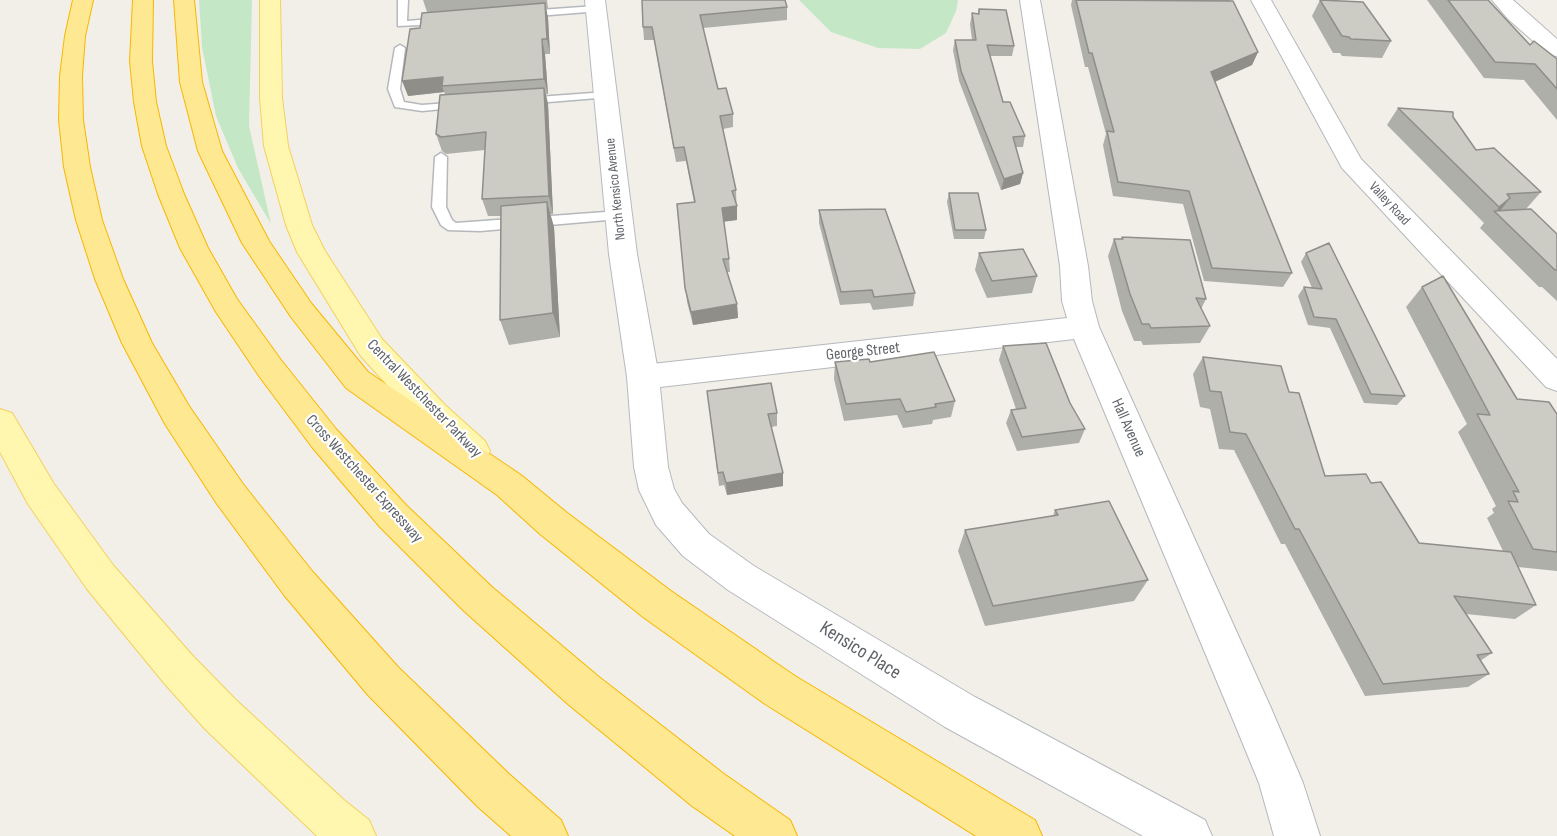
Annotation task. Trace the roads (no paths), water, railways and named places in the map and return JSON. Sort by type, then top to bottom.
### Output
[{"type":"highway","points":[[83,0],[71,76],[71,120],[77,167],[89,220],[108,279],[137,343],[177,415],[224,484],[297,583],[383,681],[494,790],[545,836]]},
{"type":"highway","name":"Cross Westchester Expressway","points":[[143,0],[141,61],[145,102],[154,146],[194,248],[226,305],[270,368],[324,438],[393,516],[478,599],[584,691],[708,790],[774,836]]},
{"type":"highway","points":[[184,0],[191,82],[210,151],[256,243],[268,262],[301,310],[357,380],[509,485],[553,523],[657,604],[780,690],[1019,836]]},
{"type":"main road","name":"Central Westchester Parkway","points":[[270,0],[271,98],[276,146],[299,225],[311,252],[371,347],[433,414],[509,485]]},
{"type":"main road","points":[[0,422],[41,494],[60,522],[100,577],[178,669],[220,714],[328,816],[353,836]]},
{"type":"street","name":"Hall Avenue","points":[[1029,0],[1074,266],[1077,301],[1084,327],[1256,723],[1281,783],[1297,836]]},
{"type":"street","name":"Valley Road","points":[[1261,0],[1351,163],[1557,380]]},
{"type":"street","points":[[1502,0],[1515,15],[1557,50]]},
{"type":"street","name":"North Kensico Avenue","points":[[595,4],[619,215],[643,377]]},
{"type":"street","name":"George Street","points":[[643,377],[1084,327]]},
{"type":"street","name":"Kensico Place","points":[[643,377],[651,467],[657,490],[669,514],[696,545],[741,578],[960,712],[1189,836]]},
{"type":"lane","points":[[403,0],[402,24],[459,20]]},
{"type":"lane","points":[[516,15],[595,4]]},
{"type":"lane","points":[[400,48],[394,89],[399,105],[422,108],[468,105]]},
{"type":"lane","points":[[514,102],[606,95]]},
{"type":"lane","points":[[441,157],[439,207],[446,222],[453,227],[480,227],[619,215]]}]
